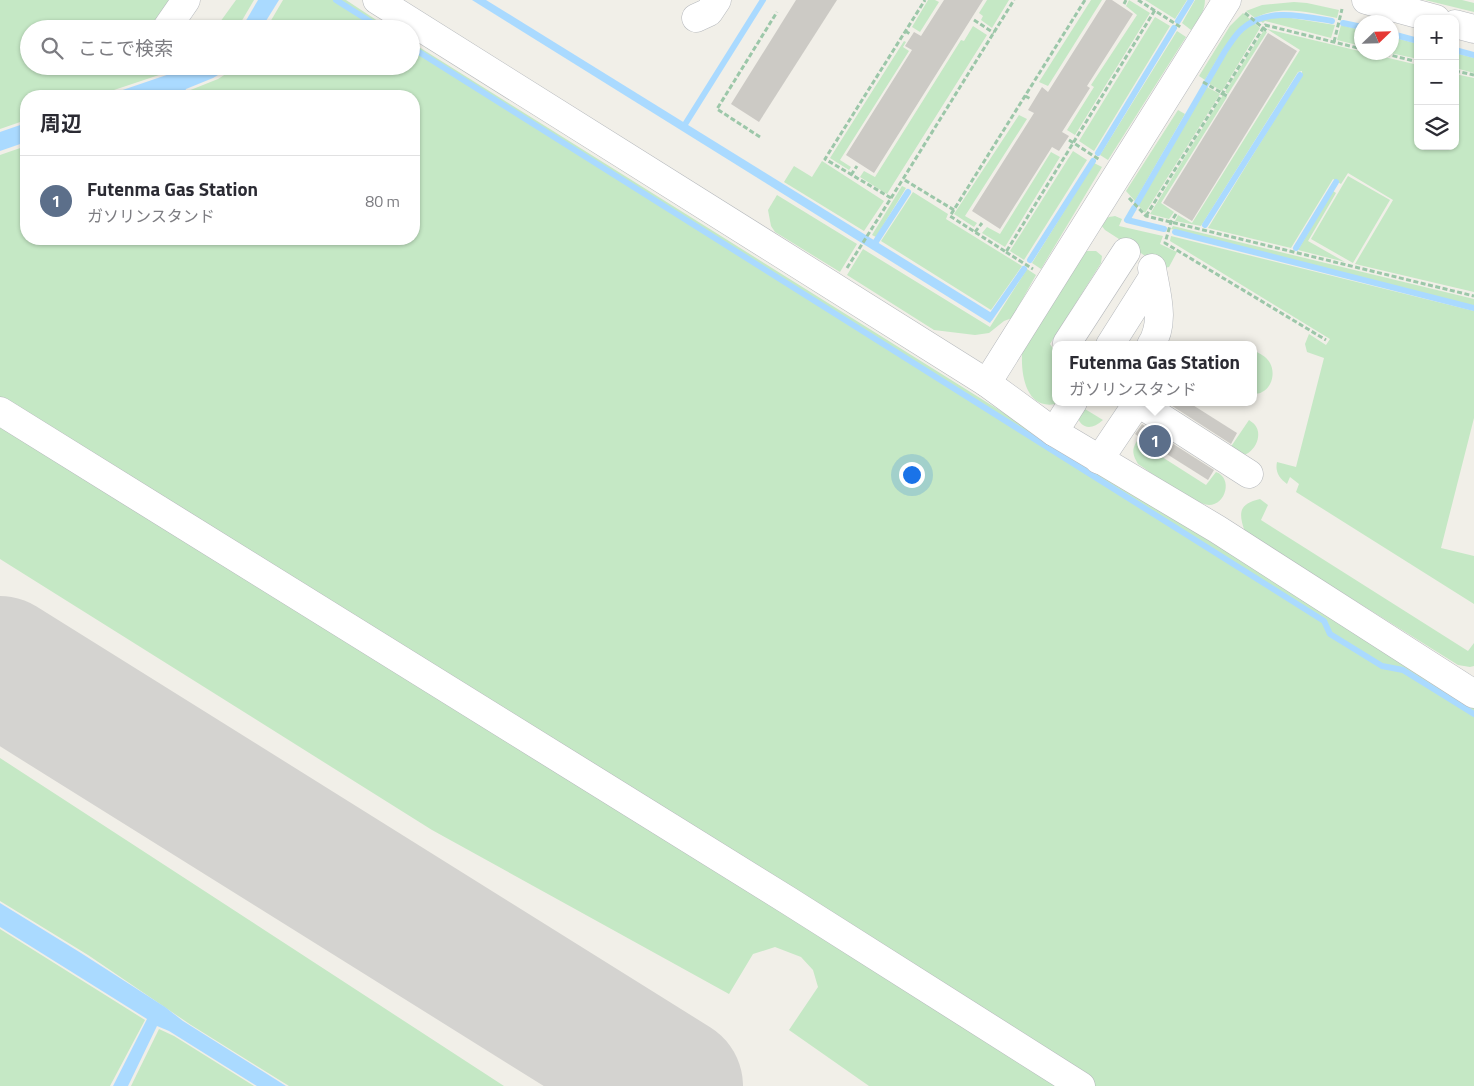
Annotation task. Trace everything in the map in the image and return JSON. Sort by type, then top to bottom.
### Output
[{"type":"lane","points":[[172,20],[186,0]]},
{"type":"lane","points":[[377,0],[409,20]]},
{"type":"lane","points":[[696,18],[709,12],[717,0]]},
{"type":"lane","points":[[987,383],[1227,0]]},
{"type":"lane","points":[[1354,5],[1414,15]]},
{"type":"lane","points":[[1459,25],[1474,29]]},
{"type":"lane","points":[[420,27],[987,383],[1054,432],[1217,529],[1474,694]]},
{"type":"lane","points":[[1069,341],[1142,265]]},
{"type":"lane","points":[[1087,341],[1142,265]]},
{"type":"lane","points":[[1112,341],[1142,265]]},
{"type":"lane","points":[[1142,265],[1159,317],[1154,341]]},
{"type":"lane","points":[[1054,432],[1070,406]]},
{"type":"lane","points":[[1099,460],[1135,406]]},
{"type":"lane","points":[[1144,406],[1249,474]]},
{"type":"lane","points":[[0,410],[1081,1086]]},
{"type":"path","points":[[891,198],[825,159],[925,0]]},
{"type":"path","points":[[846,270],[1014,0]]},
{"type":"path","points":[[1038,272],[950,216],[1085,0]]},
{"type":"path","points":[[1138,0],[1187,31]]},
{"type":"path","points":[[1334,42],[1354,5]]},
{"type":"path","points":[[1006,252],[1155,10]]},
{"type":"path","points":[[760,137],[717,109],[777,12]]},
{"type":"path","points":[[1252,19],[1268,32]]},
{"type":"path","points":[[974,20],[994,32]]},
{"type":"path","points":[[1146,216],[1265,26],[1354,47]]},
{"type":"path","points":[[905,31],[910,34]]},
{"type":"path","points":[[1399,57],[1414,61]]},
{"type":"path","points":[[1459,72],[1474,76]]},
{"type":"path","points":[[1203,82],[1227,96]]},
{"type":"path","points":[[1026,96],[1031,98]]},
{"type":"path","points":[[1069,140],[1104,163]]},
{"type":"path","points":[[851,175],[857,166]]},
{"type":"path","points":[[903,179],[954,210]]},
{"type":"path","points":[[1123,192],[1146,216],[1474,296]]},
{"type":"path","points":[[1176,214],[1171,222],[1165,243],[1326,340]]},
{"type":"path","points":[[976,232],[982,223]]},
{"type":"green space","points":[[0,0],[175,0],[161,20],[20,20],[20,75],[159,75],[114,90],[20,90],[20,122],[0,129]]},
{"type":"green space","points":[[236,0],[254,0],[242,20],[222,20]]},
{"type":"green space","points":[[283,0],[346,0],[376,20],[271,20]]},
{"type":"green space","points":[[928,0],[939,2],[920,32],[912,27]]},
{"type":"green space","points":[[987,0],[1009,0],[992,28],[981,20],[983,16],[979,13]]},
{"type":"green space","points":[[1091,0],[1102,0],[1048,86],[1039,82]]},
{"type":"green space","points":[[1129,0],[1150,13],[1075,135],[1067,130],[1094,87],[1091,85],[1137,15],[1126,6]]},
{"type":"green space","points":[[1145,0],[1187,0],[1175,19]]},
{"type":"green space","points":[[1195,0],[1205,0],[1205,4],[1201,16],[1191,30],[1182,23]]},
{"type":"green space","points":[[1425,0],[1462,0],[1474,3],[1474,12]]},
{"type":"green space","points":[[1294,2],[1339,10],[1337,18],[1306,12],[1275,11],[1255,18],[1246,11],[1262,5]]},
{"type":"green space","points":[[1243,13],[1251,20],[1231,39],[1205,80],[1199,76],[1230,26]]},
{"type":"green space","points":[[1155,17],[1170,26],[1094,151],[1079,141]]},
{"type":"green space","points":[[1285,17],[1335,25],[1331,38],[1265,21],[1263,23],[1259,20]]},
{"type":"green space","points":[[1254,23],[1260,28],[1222,91],[1208,83],[1233,42]]},
{"type":"green space","points":[[1341,25],[1354,28],[1354,44],[1337,40]]},
{"type":"green space","points":[[973,26],[987,35],[887,194],[860,177],[864,171],[875,177],[961,40],[964,41]]},
{"type":"green space","points":[[1267,29],[1354,50],[1354,60],[1397,60],[1414,64],[1414,150],[1459,150],[1459,75],[1474,78],[1474,292],[1355,264],[1393,200],[1348,173],[1341,184],[1333,179],[1291,248],[1208,228],[1302,75],[1302,71],[1298,72],[1201,226],[1175,221],[1178,215],[1192,223],[1300,50]]},
{"type":"green space","points":[[1264,30],[1267,32],[1228,94],[1225,92]]},
{"type":"green space","points":[[1177,31],[1186,37],[1108,160],[1100,155]]},
{"type":"green space","points":[[1399,39],[1414,43],[1414,58],[1399,55]]},
{"type":"green space","points":[[904,41],[906,42],[903,47],[909,51],[840,160],[851,167],[849,170],[830,158]]},
{"type":"green space","points":[[420,48],[1474,708],[1474,1086],[1094,1086],[0,405],[0,155],[20,148],[20,245],[420,245],[420,90],[190,90],[224,75],[420,75]]},
{"type":"green space","points":[[1459,54],[1474,58],[1474,73],[1459,69]]},
{"type":"green space","points":[[1207,87],[1220,94],[1145,213],[1138,205]]},
{"type":"green space","points":[[1223,95],[1227,97],[1161,203],[1174,212],[1169,219],[1150,214]]},
{"type":"green space","points":[[1178,110],[1185,114],[1135,201],[1126,191]]},
{"type":"green space","points":[[1019,115],[1027,119],[965,216],[977,223],[974,227],[954,214]]},
{"type":"green space","points":[[1073,151],[1087,160],[1024,260],[1010,251]]},
{"type":"green space","points":[[1051,152],[1060,157],[1005,247],[982,233],[987,227],[1000,234]]},
{"type":"green space","points":[[822,161],[884,201],[864,231],[784,182],[794,166],[812,177]]},
{"type":"green space","points":[[1094,163],[1102,167],[1041,269],[1032,263]]},
{"type":"green space","points":[[1348,176],[1390,200],[1353,263],[1311,239]]},
{"type":"green space","points":[[902,186],[906,188],[876,237],[872,235]]},
{"type":"green space","points":[[1333,191],[1336,193],[1308,241],[1345,262],[1298,250]]},
{"type":"green space","points":[[913,192],[948,214],[946,219],[1022,266],[991,310],[881,241]]},
{"type":"green space","points":[[777,195],[857,244],[840,272],[775,232],[771,226],[768,210]]},
{"type":"green space","points":[[1115,216],[1122,219],[1119,226],[1163,236],[1160,244],[1177,252],[1169,267],[1164,268],[1105,230],[1101,225],[1104,219]]},
{"type":"green space","points":[[1173,226],[1474,299],[1474,306],[1171,229]]},
{"type":"green space","points":[[1171,236],[1474,311],[1474,418],[1441,548],[1474,556],[1474,604],[1296,492],[1299,484],[1290,477],[1287,484],[1280,477],[1277,472],[1277,462],[1296,467],[1324,358],[1307,352],[1305,344],[1309,334],[1326,345],[1330,339],[1170,241]]},
{"type":"green space","points":[[863,249],[990,327],[1027,269],[1036,275],[1012,318],[1004,321],[989,333],[975,335],[934,330],[847,275]]},
{"type":"green space","points":[[1087,251],[1096,251],[1102,256],[1101,263],[1050,344],[1052,347],[1052,404],[1040,403],[1032,397],[1024,378],[1022,367],[1023,345],[1081,254]]},
{"type":"green space","points":[[1257,352],[1270,363],[1273,372],[1269,386],[1257,394]]},
{"type":"green space","points":[[1080,406],[1103,420],[1099,424],[1086,427],[1080,422],[1076,413]]},
{"type":"green space","points":[[0,419],[1068,1086],[869,1086],[789,1030],[818,987],[813,970],[801,957],[775,947],[753,954],[729,994],[432,830],[0,559]]},
{"type":"green space","points":[[1249,420],[1255,424],[1258,440],[1249,453],[1236,456],[1228,451]]},
{"type":"green space","points":[[1137,441],[1206,485],[1216,472],[1221,475],[1226,485],[1220,501],[1209,505],[1193,500],[1138,464],[1133,452]]},
{"type":"green space","points":[[1260,499],[1268,505],[1261,520],[1468,651],[1474,643],[1474,666],[1458,665],[1245,532],[1241,519],[1242,510],[1248,503]]},
{"type":"green space","points":[[0,758],[504,1086],[289,1086],[191,1025],[88,955],[0,901]]},
{"type":"green space","points":[[0,929],[145,1020],[110,1086],[0,1086]]},
{"type":"green space","points":[[159,1029],[174,1036],[254,1086],[131,1086]]},
{"type":"water","points":[[258,0],[279,0],[267,20],[246,20]]},
{"type":"water","points":[[472,0],[486,0],[995,315],[990,323]]},
{"type":"water","points":[[167,75],[218,75],[186,90],[123,90]]},
{"type":"water","points":[[20,125],[20,144],[0,151],[0,132]]},
{"type":"water","points":[[0,903],[81,953],[165,1007],[183,1021],[286,1086],[257,1086],[169,1031],[157,1026],[128,1086],[113,1086],[147,1019],[0,927]]},
{"type":"building","points":[[796,0],[837,0],[759,122],[731,104]]},
{"type":"building","points":[[944,0],[983,0],[874,173],[846,155],[912,50],[905,46],[914,32],[921,36]]},
{"type":"building","points":[[1106,0],[1112,0],[1133,14],[1087,86],[1090,88],[1062,132],[1069,136],[1059,151],[1052,147],[1000,229],[972,211],[1034,113],[1028,110],[1042,87],[1048,92]]},
{"type":"building","points":[[1268,33],[1297,51],[1192,221],[1163,203]]},
{"type":"building","points":[[1172,406],[1194,406],[1237,433],[1231,444]]},
{"type":"building","points":[[1142,424],[1214,470],[1208,480],[1135,434]]},
{"type":"waterway","points":[[336,0],[368,20]]},
{"type":"waterway","points":[[684,126],[763,0]]},
{"type":"waterway","points":[[1178,21],[1191,0]]},
{"type":"waterway","points":[[1137,203],[1225,51],[1242,29],[1252,22],[1274,15],[1332,21]]},
{"type":"waterway","points":[[1343,23],[1354,25]]},
{"type":"waterway","points":[[1098,153],[1174,28]]},
{"type":"waterway","points":[[1399,36],[1414,40]]},
{"type":"waterway","points":[[1459,51],[1474,55]]},
{"type":"waterway","points":[[420,53],[1324,621],[1330,634],[1382,666],[1403,670],[1474,714]]},
{"type":"waterway","points":[[1205,225],[1300,75]]},
{"type":"waterway","points":[[1030,260],[1093,161]]},
{"type":"waterway","points":[[1296,248],[1336,182]]},
{"type":"waterway","points":[[873,246],[908,192]]},
{"type":"waterway","points":[[1134,208],[1127,220],[1164,229]]},
{"type":"waterway","points":[[1175,232],[1474,308]]},
{"type":"waterway","points":[[990,318],[1024,269]]},
{"type":"runway","points":[[0,665],[674,1086]]},
{"type":"place","name":"Futenma Gas Station","points":[[1155,441]]}]
